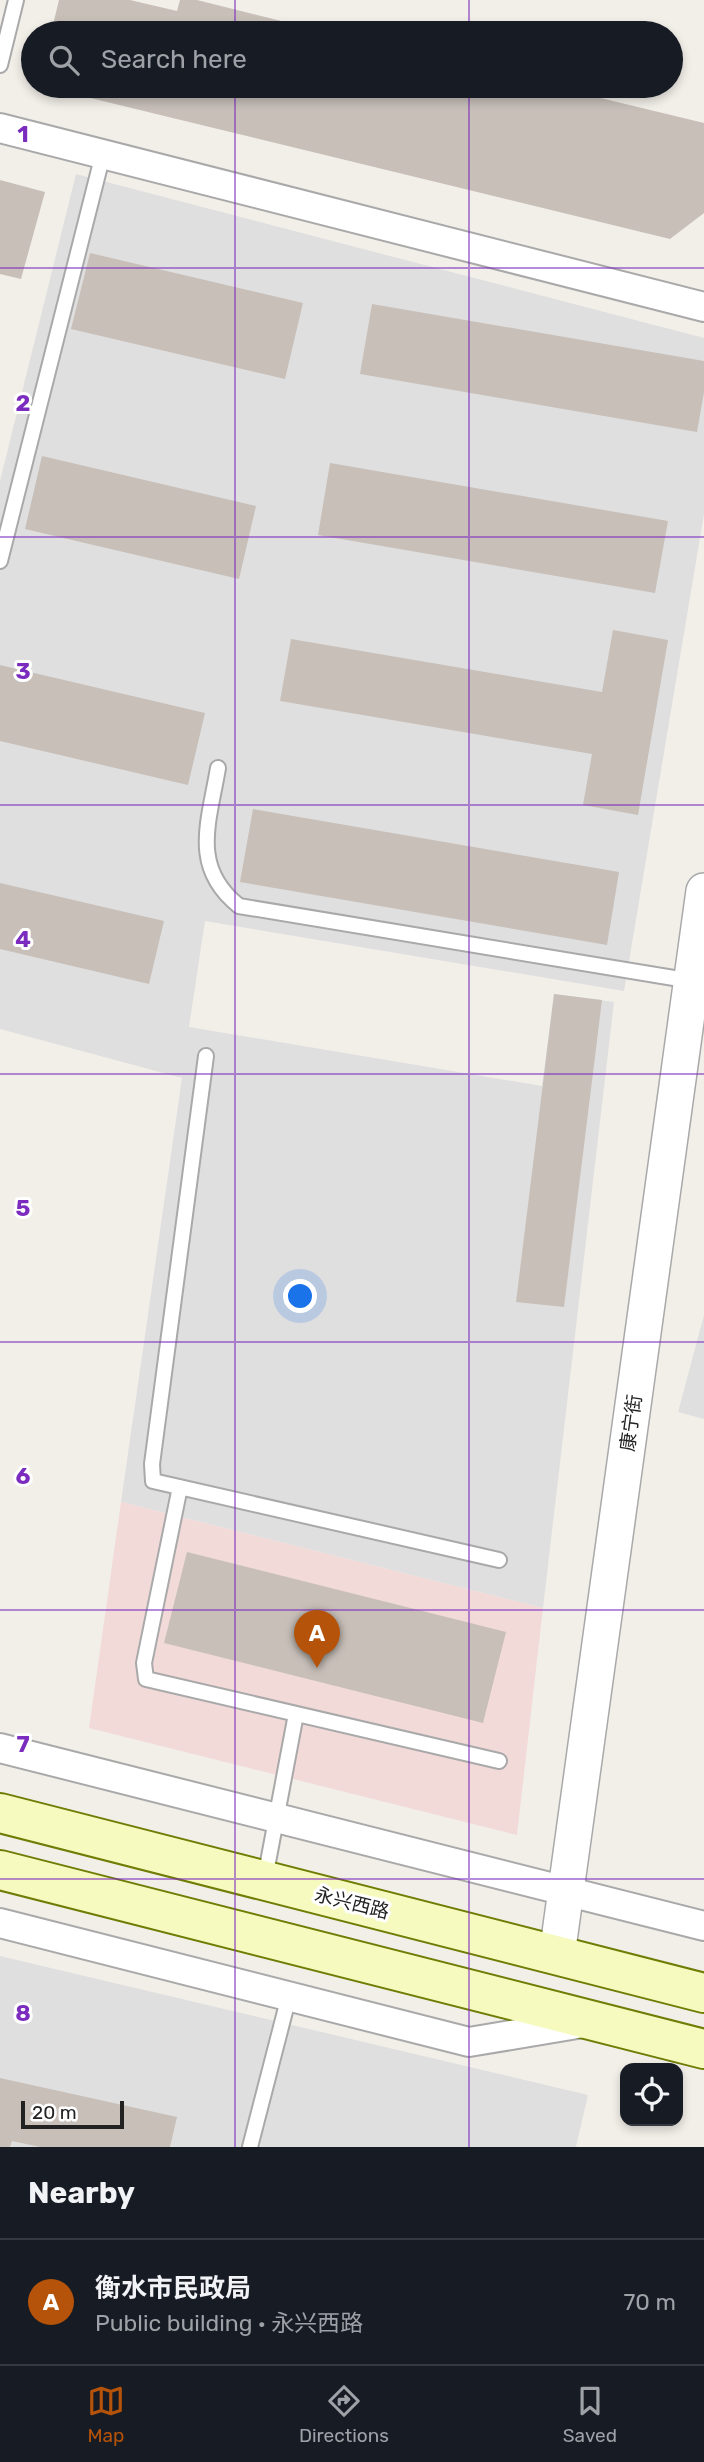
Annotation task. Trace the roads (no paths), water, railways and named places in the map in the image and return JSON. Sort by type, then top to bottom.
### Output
[{"type":"main road","name":"永兴西路","points":[[0,1814],[704,1993]]},
{"type":"main road","points":[[0,1870],[704,2049]]},
{"type":"street","points":[[0,128],[704,307]]},
{"type":"street","name":"康宁街","points":[[557,1955],[704,891]]},
{"type":"street","points":[[0,1748],[704,1926]]},
{"type":"street","points":[[0,1923],[469,2042],[593,2021]]},
{"type":"lane","points":[[0,65],[16,0]]},
{"type":"lane","points":[[0,561],[103,154]]},
{"type":"lane","points":[[218,768],[205,846],[211,872],[223,893],[239,906],[692,981]]},
{"type":"lane","points":[[206,1056],[152,1464],[153,1481],[499,1560]]},
{"type":"lane","points":[[180,1487],[144,1663],[146,1679],[499,1761]]},
{"type":"lane","points":[[264,1881],[296,1714]]},
{"type":"lane","points":[[250,2147],[289,1996]]},
{"type":"place","name":"衡水市民政局","points":[[317,1668]]}]
